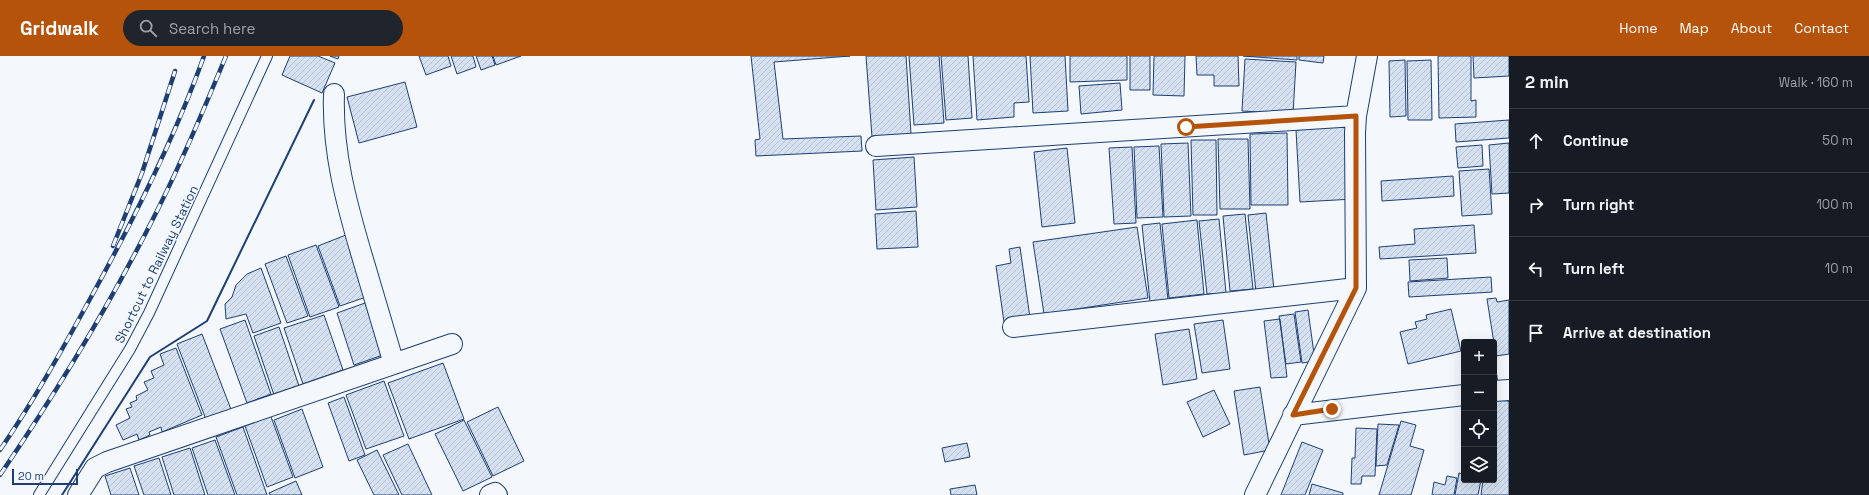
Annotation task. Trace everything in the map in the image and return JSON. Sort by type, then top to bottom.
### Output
[{"type":"street","points":[[1255,495],[1356,288],[1356,116],[1367,56]]},
{"type":"street","points":[[334,94],[333,120],[337,158],[350,214],[394,364]]},
{"type":"street","points":[[876,146],[1356,116]]},
{"type":"street","points":[[1013,327],[1356,288]]},
{"type":"street","points":[[78,495],[95,468],[106,462],[452,344]]},
{"type":"street","points":[[1497,392],[1509,390]]},
{"type":"street","points":[[1293,415],[1461,395]]},
{"type":"street","points":[[490,495],[497,495]]},
{"type":"lane","name":"Shortcut to Railway Station","points":[[39,495],[130,349],[267,56]]},
{"type":"building","points":[[290,56],[318,56],[335,63],[322,93],[282,75]]},
{"type":"building","points":[[330,56],[339,56],[338,59]]},
{"type":"building","points":[[419,56],[448,56],[451,66],[426,75]]},
{"type":"building","points":[[451,56],[473,56],[476,67],[457,74]]},
{"type":"building","points":[[476,56],[492,56],[495,65],[481,70]]},
{"type":"building","points":[[493,56],[521,56],[496,65]]},
{"type":"building","points":[[751,56],[850,56],[774,62],[783,139],[861,136],[862,151],[756,156],[755,140],[760,139]]},
{"type":"building","points":[[866,56],[906,56],[911,134],[872,137]]},
{"type":"building","points":[[909,56],[939,56],[944,123],[914,125]]},
{"type":"building","points":[[941,56],[968,56],[972,118],[946,120]]},
{"type":"building","points":[[973,56],[1026,56],[1029,102],[1014,103],[1014,117],[977,120]]},
{"type":"building","points":[[1030,56],[1065,56],[1068,111],[1033,113]]},
{"type":"building","points":[[1070,56],[1127,56],[1127,80],[1070,82]]},
{"type":"building","points":[[1130,56],[1150,56],[1150,90],[1130,90]]},
{"type":"building","points":[[1154,56],[1185,56],[1184,96],[1153,95]]},
{"type":"building","points":[[1196,56],[1238,56],[1239,86],[1214,86],[1214,75],[1197,75]]},
{"type":"building","points":[[1243,56],[1297,56],[1297,60]]},
{"type":"building","points":[[1299,56],[1324,56],[1323,63],[1299,60]]},
{"type":"building","points":[[1438,56],[1471,56],[1471,101],[1476,100],[1476,117],[1439,118]]},
{"type":"building","points":[[1473,56],[1509,56],[1509,76],[1474,78]]},
{"type":"building","points":[[1245,59],[1296,62],[1293,114],[1242,111]]},
{"type":"building","points":[[1405,60],[1406,116],[1390,117],[1389,61]]},
{"type":"building","points":[[1431,60],[1432,120],[1408,120],[1407,61]]},
{"type":"building","points":[[405,82],[417,127],[359,143],[347,97]]},
{"type":"building","points":[[1120,83],[1122,110],[1081,114],[1079,86]]},
{"type":"building","points":[[1509,120],[1509,138],[1456,142],[1455,124]]},
{"type":"building","points":[[1350,126],[1354,199],[1300,202],[1296,130]]},
{"type":"building","points":[[1287,133],[1288,205],[1251,205],[1250,134]]},
{"type":"building","points":[[1218,139],[1248,139],[1250,209],[1220,209]]},
{"type":"building","points":[[1191,140],[1216,140],[1217,215],[1193,215]]},
{"type":"building","points":[[1188,143],[1191,216],[1164,217],[1161,144]]},
{"type":"building","points":[[1509,143],[1509,193],[1492,194],[1489,145]]},
{"type":"building","points":[[1482,145],[1483,166],[1458,168],[1456,147]]},
{"type":"building","points":[[1159,146],[1163,217],[1137,218],[1134,147]]},
{"type":"building","points":[[1132,147],[1136,223],[1114,224],[1109,148]]},
{"type":"building","points":[[1067,148],[1075,223],[1042,227],[1034,152]]},
{"type":"building","points":[[914,157],[917,207],[876,210],[873,160]]},
{"type":"building","points":[[1489,169],[1492,214],[1462,216],[1459,171]]},
{"type":"building","points":[[1453,176],[1454,196],[1382,201],[1381,181]]},
{"type":"building","points":[[916,211],[918,247],[877,249],[875,214]]},
{"type":"building","points":[[1266,213],[1274,290],[1256,292],[1248,215]]},
{"type":"building","points":[[1245,214],[1253,289],[1230,291],[1223,216]]},
{"type":"building","points":[[1219,219],[1226,293],[1207,294],[1199,221]]},
{"type":"building","points":[[1197,220],[1204,294],[1169,298],[1162,224]]},
{"type":"building","points":[[1160,223],[1168,300],[1150,302],[1142,225]]},
{"type":"building","points":[[1474,225],[1476,253],[1380,259],[1379,247],[1415,244],[1414,229]]},
{"type":"building","points":[[1137,227],[1148,298],[1044,314],[1033,242]]},
{"type":"building","points":[[346,235],[369,296],[340,306],[318,246]]},
{"type":"building","points":[[316,245],[339,307],[310,317],[288,255]]},
{"type":"building","points":[[1020,247],[1030,318],[1004,322],[996,266],[1011,263],[1009,249]]},
{"type":"building","points":[[286,256],[308,316],[287,323],[265,264]]},
{"type":"building","points":[[1447,258],[1448,278],[1410,281],[1409,260]]},
{"type":"building","points":[[261,268],[281,323],[253,333],[246,314],[226,319],[225,304],[232,297],[236,285],[247,274]]},
{"type":"building","points":[[1491,277],[1492,292],[1409,297],[1408,282]]},
{"type":"building","points":[[1496,298],[1497,302],[1509,300],[1509,354],[1497,356],[1497,339],[1493,339],[1487,299]]},
{"type":"building","points":[[365,303],[383,355],[354,365],[337,313]]},
{"type":"building","points":[[1451,309],[1461,351],[1408,364],[1400,332],[1417,328],[1415,322],[1427,319],[1426,315]]},
{"type":"building","points":[[1308,310],[1315,361],[1302,363],[1295,312]]},
{"type":"building","points":[[1294,314],[1301,362],[1286,364],[1279,316]]},
{"type":"building","points":[[324,315],[343,370],[303,384],[284,328]]},
{"type":"building","points":[[1280,319],[1287,377],[1271,378],[1264,321]]},
{"type":"building","points":[[245,320],[271,394],[247,403],[220,329]]},
{"type":"building","points":[[1223,320],[1230,369],[1202,373],[1194,324]]},
{"type":"building","points":[[279,327],[300,389],[275,398],[254,336]]},
{"type":"building","points":[[1189,329],[1197,379],[1163,385],[1155,334]]},
{"type":"building","points":[[202,334],[232,412],[207,422],[177,344]]},
{"type":"building","points":[[176,348],[202,415],[162,432],[161,427],[149,432],[150,435],[139,440],[137,434],[123,440],[116,425],[130,418],[126,409],[132,407],[130,403],[137,400],[136,396],[148,390],[144,382],[154,378],[151,371],[164,365],[160,354]]},
{"type":"building","points":[[443,363],[464,419],[409,439],[388,383]]},
{"type":"building","points":[[384,381],[404,436],[366,449],[346,395]]},
{"type":"building","points":[[1260,387],[1270,450],[1244,455],[1234,391]]},
{"type":"building","points":[[1214,390],[1230,424],[1203,437],[1187,402]]},
{"type":"building","points":[[344,397],[365,455],[349,461],[328,403]]},
{"type":"building","points":[[1497,400],[1509,401],[1509,495],[1481,495],[1483,483],[1497,483]]},
{"type":"building","points":[[498,407],[524,461],[493,476],[467,422]]},
{"type":"building","points":[[302,409],[323,467],[295,478],[274,420]]},
{"type":"building","points":[[270,414],[293,477],[267,487],[244,423]]},
{"type":"building","points":[[464,420],[492,477],[463,491],[435,434]]},
{"type":"building","points":[[1401,421],[1416,425],[1410,446],[1424,450],[1411,495],[1379,495]]},
{"type":"building","points":[[1378,424],[1399,425],[1387,465],[1376,466]]},
{"type":"building","points":[[243,427],[267,495],[237,495],[216,437]]},
{"type":"building","points":[[1356,428],[1377,429],[1375,476],[1362,476],[1361,484],[1351,484],[1352,458],[1355,458]]},
{"type":"building","points":[[215,440],[235,495],[208,495],[192,448]]},
{"type":"building","points":[[1302,442],[1323,450],[1305,495],[1281,495]]},
{"type":"building","points":[[967,443],[970,457],[945,462],[942,448]]},
{"type":"building","points":[[408,444],[432,495],[402,495],[383,455]]},
{"type":"building","points":[[190,448],[205,495],[174,495],[162,457]]},
{"type":"building","points":[[377,450],[399,495],[374,495],[357,460]]},
{"type":"building","points":[[159,458],[171,495],[144,495],[134,466]]},
{"type":"building","points":[[130,468],[139,495],[111,495],[105,476]]},
{"type":"building","points":[[1459,473],[1461,473],[1461,483],[1480,483],[1478,495],[1455,495]]},
{"type":"building","points":[[1447,476],[1457,478],[1454,495],[1432,495],[1434,482],[1445,485]]},
{"type":"building","points":[[296,481],[302,495],[270,495],[269,493]]},
{"type":"building","points":[[1312,484],[1343,493],[1343,495],[1309,495]]},
{"type":"building","points":[[975,485],[977,495],[951,495],[950,489]]},
{"type":"railway","points":[[0,450],[47,376],[122,240],[152,180],[180,118],[204,56]]},
{"type":"railway","points":[[0,475],[43,411],[84,345],[122,277],[158,209],[176,171],[226,56]]},
{"type":"railway","points":[[113,246],[142,173],[175,71]]},
{"type":"wall","points":[[62,495],[150,357],[207,321],[314,100]]},
{"type":"route","points":[[1186,127],[1356,116],[1356,288],[1293,415],[1332,409]]}]
